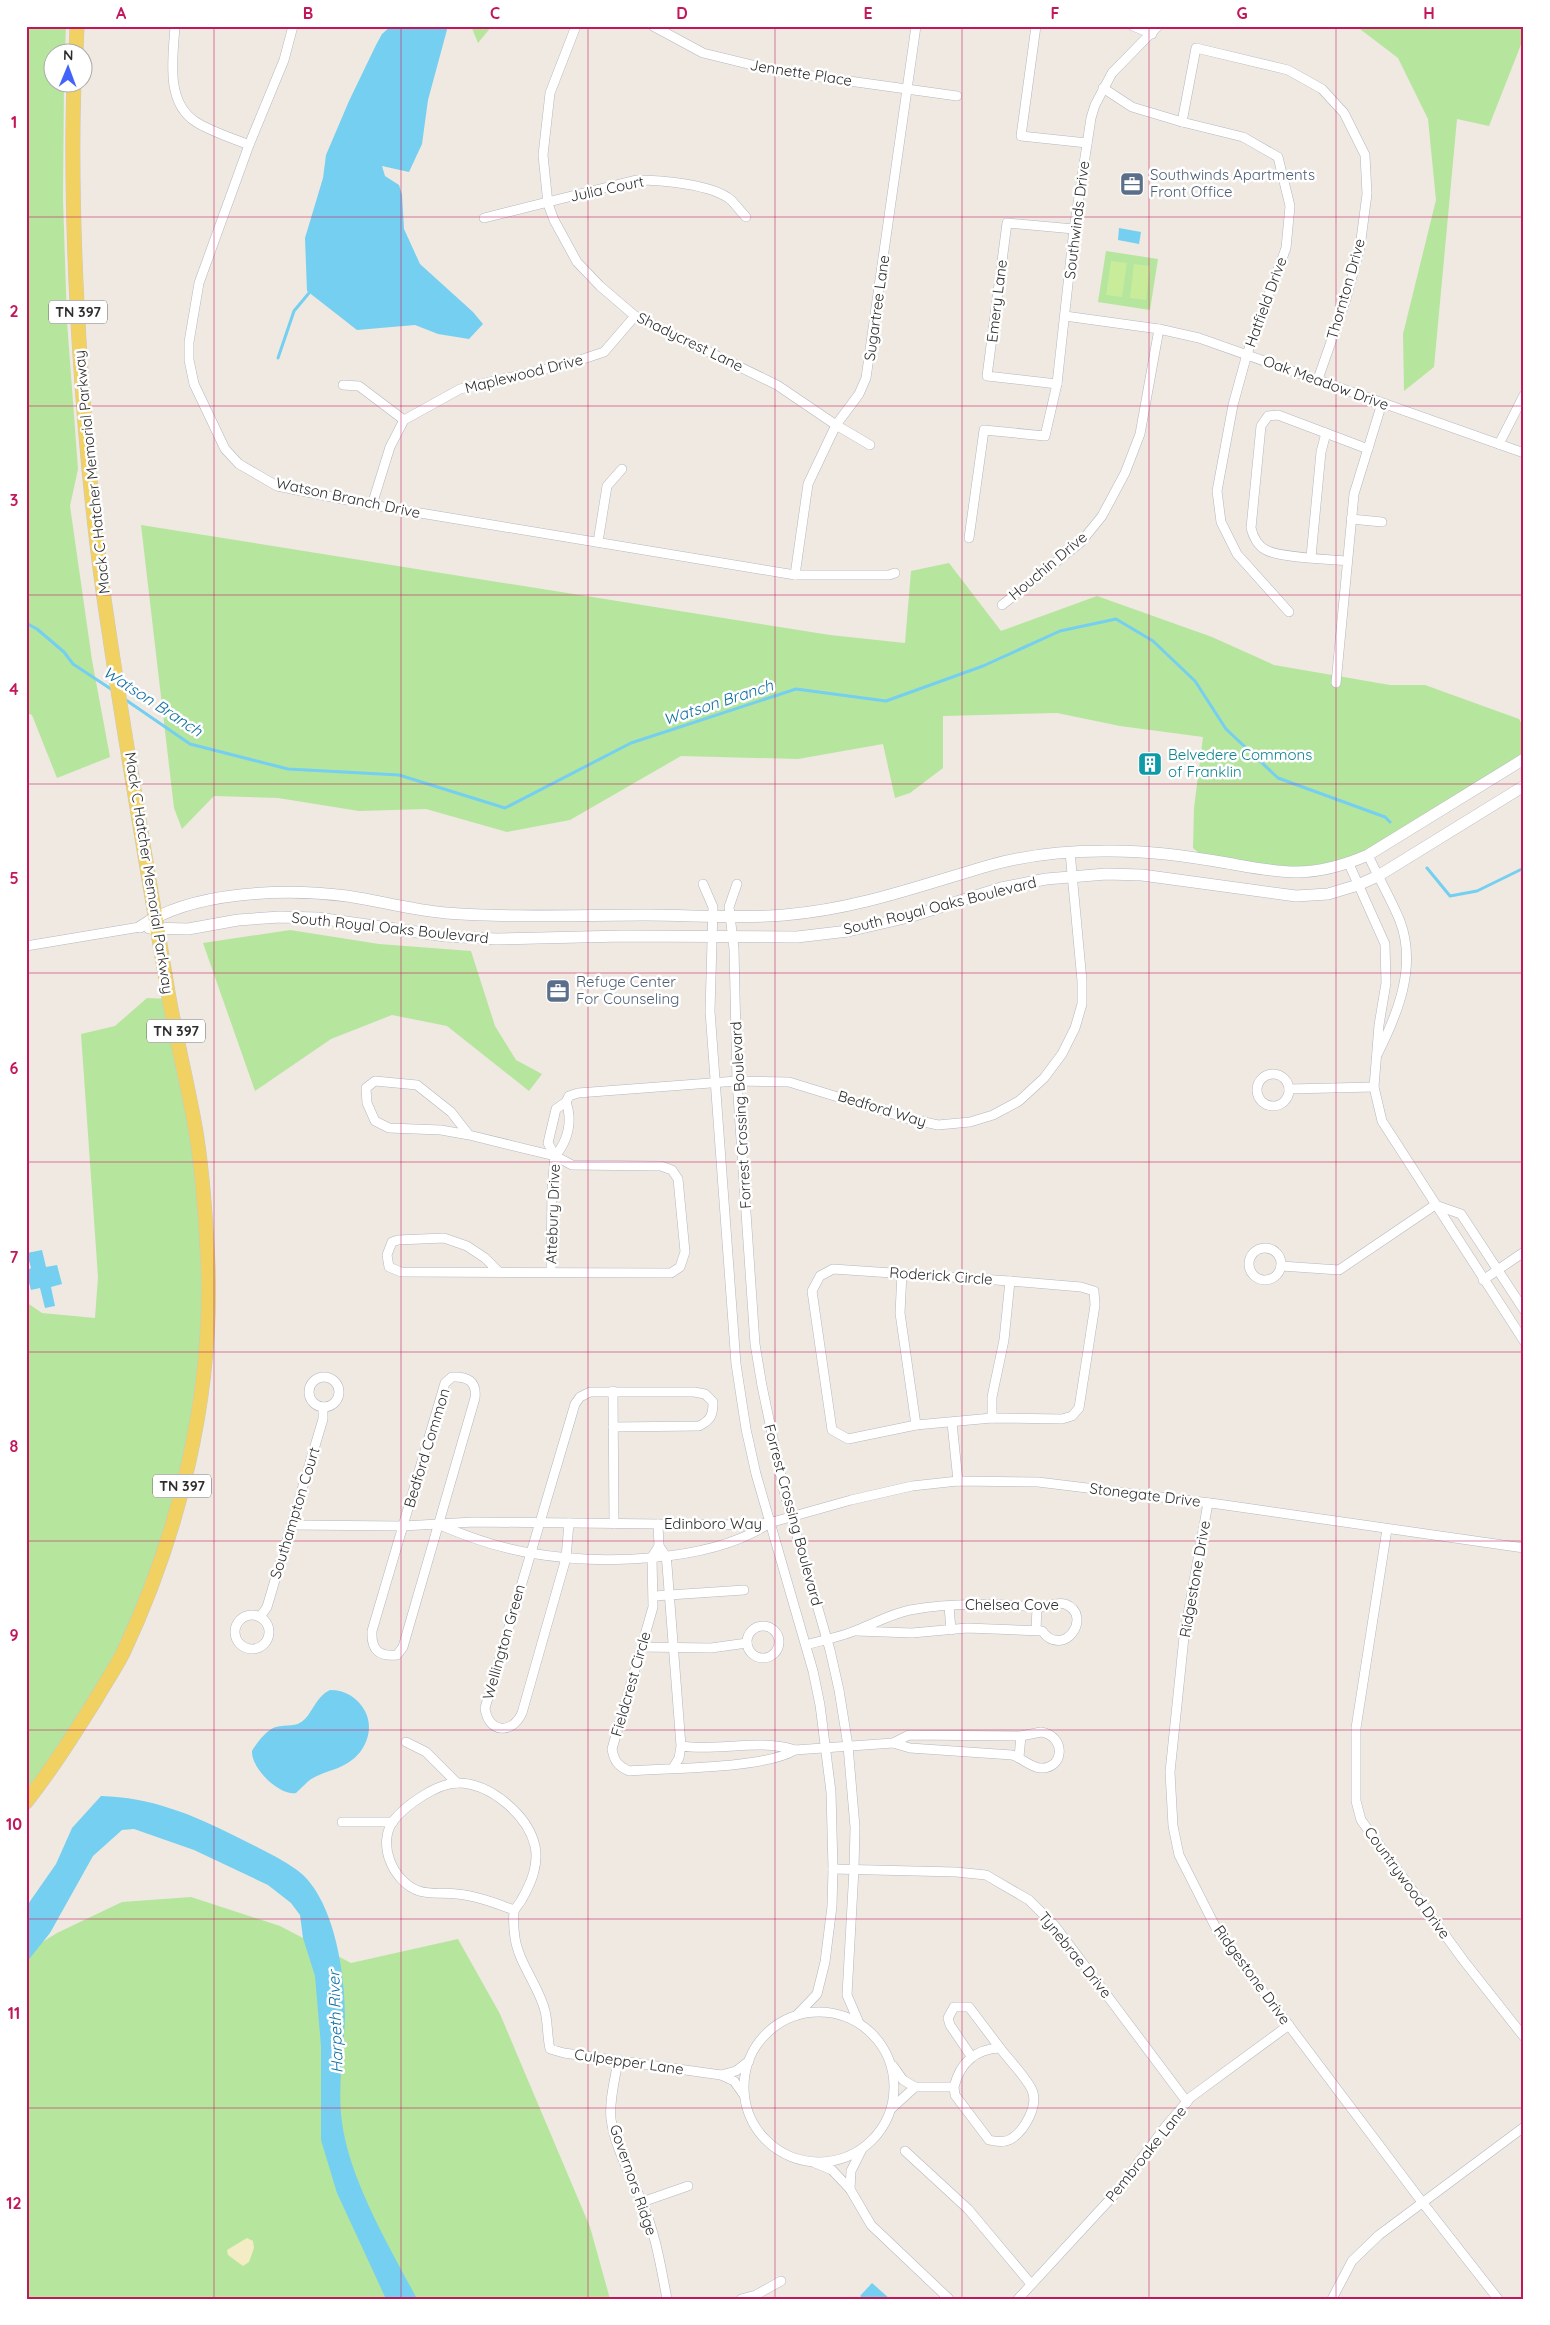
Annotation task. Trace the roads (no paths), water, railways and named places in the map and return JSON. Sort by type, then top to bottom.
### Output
[{"type":"main road","points":[[76,26],[76,42]]},
{"type":"main road","name":"Mack C Hatcher Memorial Parkway","points":[[26,1802],[68,1745],[121,1657],[145,1602],[166,1545],[190,1456],[198,1410],[204,1353],[208,1268],[204,1200],[196,1133],[156,922],[108,630],[86,449],[74,188],[74,92]]},
{"type":"main road","name":"South Royal Oaks Boulevard","points":[[140,926],[156,922],[184,905],[278,892],[347,896],[445,913],[784,915],[842,908],[900,894],[993,865],[1041,855],[1070,852],[1142,851],[1267,870],[1295,872],[1322,870],[1349,864],[1368,856],[1524,759]]},
{"type":"main road","name":"South Royal Oaks Boulevard","points":[[156,922],[188,928],[238,920],[280,917],[318,918],[445,936],[487,939],[797,937],[848,931],[909,917],[1001,888],[1046,878],[1142,876],[1296,896],[1328,894],[1378,876],[1524,786]]},
{"type":"street","points":[[175,26],[174,86],[181,108],[194,121],[205,127],[249,145]]},
{"type":"street","name":"Watson Branch Drive","points":[[292,26],[284,60],[249,145],[199,283],[189,342],[189,360],[194,384],[225,449],[239,464],[277,486],[372,505],[795,575],[889,575],[895,573]]},
{"type":"street","name":"Shadycrest Lane","points":[[576,26],[550,93],[543,155],[548,204],[561,235],[577,262],[600,286],[635,316],[777,385],[836,426],[870,445]]},
{"type":"street","name":"Jennette Place","points":[[653,26],[703,54],[777,71],[957,96]]},
{"type":"street","name":"Sugartree Lane","points":[[795,575],[808,484],[836,426],[859,394],[866,378],[916,26]]},
{"type":"street","points":[[1036,26],[1021,136],[1087,143]]},
{"type":"street","points":[[1133,26],[1155,30]]},
{"type":"street","name":"Southwinds Drive","points":[[969,538],[984,430],[1045,436],[1057,384],[1074,229],[1093,111],[1103,88],[1119,65],[1155,30]]},
{"type":"street","name":"Thornton Drive","points":[[1182,122],[1196,48],[1288,70],[1322,89],[1344,113],[1365,156],[1367,194],[1360,247],[1346,299],[1318,379]]},
{"type":"street","name":"Hatfield Drive","points":[[1103,88],[1132,107],[1243,137],[1278,157],[1290,206],[1286,248],[1247,354],[1233,405],[1217,491],[1221,522],[1237,554],[1289,612]]},
{"type":"street","name":"Julia Court","points":[[484,218],[548,204],[586,192],[636,180],[667,180],[707,190],[730,199],[746,217]]},
{"type":"street","name":"Emery Lane","points":[[1057,384],[987,376],[1007,223],[1074,229]]},
{"type":"street","name":"Maplewood Drive","points":[[404,420],[460,389],[568,364],[604,352],[635,316]]},
{"type":"street","name":"Oak Meadow Drive","points":[[1065,316],[1158,329],[1200,338],[1524,453]]},
{"type":"street","name":"Houchin Drive","points":[[1002,605],[1081,542],[1102,516],[1125,473],[1140,434],[1158,329]]},
{"type":"street","points":[[343,385],[359,386],[404,420],[390,447],[372,505]]},
{"type":"street","points":[[1499,444],[1524,395]]},
{"type":"street","points":[[1336,683],[1354,494],[1382,403]]},
{"type":"street","points":[[1347,561],[1266,550],[1252,533],[1261,426],[1268,416],[1278,414],[1368,449]]},
{"type":"street","points":[[1311,557],[1320,452],[1326,433]]},
{"type":"street","points":[[598,542],[607,486],[622,469]]},
{"type":"street","points":[[1351,519],[1382,522]]},
{"type":"street","name":"Bedford Way","points":[[566,1102],[568,1096],[578,1093],[737,1081],[790,1082],[906,1118],[938,1125],[993,1115],[1019,1101],[1044,1078],[1062,1054],[1076,1028],[1082,1004],[1082,981],[1070,852]]},
{"type":"street","points":[[1368,856],[1400,922],[1407,962],[1404,985],[1392,1026],[1376,1058]]},
{"type":"street","points":[[1349,864],[1385,944],[1387,963],[1386,983],[1379,1025],[1374,1087],[1382,1121],[1524,1341]]},
{"type":"street","name":"Forrest Crossing Boulevard","points":[[703,884],[713,907],[710,1012],[736,1364],[746,1429],[769,1523],[806,1645],[820,1705],[831,1792],[834,1869],[829,1933],[817,1994],[797,2016]]},
{"type":"street","name":"Forrest Crossing Boulevard","points":[[737,884],[729,907],[733,937],[737,1081],[756,1344],[772,1438],[791,1517],[839,1690],[848,1746],[855,1827],[847,1995],[859,2023]]},
{"type":"street","points":[[26,946],[140,926]]},
{"type":"street","points":[[469,1135],[451,1112],[417,1085],[375,1081],[366,1088],[365,1096],[374,1121],[382,1126],[401,1130],[441,1130],[469,1135],[555,1156],[572,1165],[661,1166],[672,1170],[678,1179],[685,1252],[680,1267],[670,1273],[401,1272],[390,1267],[387,1255],[389,1247],[398,1240],[444,1238],[467,1246],[485,1258],[499,1272]]},
{"type":"street","points":[[1289,1089],[1374,1087]]},
{"type":"street","points":[[566,1102],[570,1115],[569,1124],[564,1146],[555,1156],[548,1143],[556,1109],[566,1102]]},
{"type":"street","name":"Attebury Drive","points":[[552,1272],[552,1189],[555,1156]]},
{"type":"street","points":[[1281,1266],[1339,1270],[1435,1205]]},
{"type":"street","points":[[1435,1205],[1461,1214],[1524,1310]]},
{"type":"street","points":[[1483,1280],[1524,1252]]},
{"type":"street","name":"Roderick Circle","points":[[833,1269],[902,1273],[1081,1287],[1094,1291],[1095,1305],[1079,1408],[1076,1412],[1062,1420],[992,1418],[916,1425],[848,1438],[832,1430],[812,1291],[820,1276],[833,1269]]},
{"type":"street","points":[[902,1273],[900,1312],[916,1425]]},
{"type":"street","points":[[992,1418],[992,1397],[1004,1340],[1010,1281]]},
{"type":"street","name":"Bedford Common","points":[[452,1377],[463,1377],[473,1382],[476,1388],[475,1398],[439,1525],[403,1647],[397,1655],[385,1656],[378,1654],[371,1640],[372,1631],[446,1383],[452,1377]]},
{"type":"street","points":[[613,1391],[614,1524]]},
{"type":"street","name":"Wellington Green","points":[[569,1523],[566,1558],[522,1713],[517,1723],[508,1728],[499,1729],[492,1725],[486,1717],[485,1708],[529,1553],[541,1522],[575,1404],[580,1397],[590,1392],[613,1391],[694,1392],[705,1394],[713,1402],[713,1414],[708,1421],[699,1426],[613,1427]]},
{"type":"street","name":"Southampton Court","points":[[260,1617],[267,1607],[323,1419],[323,1407]]},
{"type":"street","points":[[952,1423],[958,1481]]},
{"type":"street","name":"Stonegate Drive","points":[[769,1523],[912,1486],[958,1481],[1038,1482],[1208,1503],[1524,1548]]},
{"type":"street","name":"Ridgestone Drive","points":[[1208,1503],[1184,1637],[1170,1772],[1173,1826],[1179,1855],[1217,1930],[1422,2202],[1498,2299]]},
{"type":"street","name":"Edinboro Way","points":[[291,1524],[403,1526],[474,1522],[614,1524],[769,1523]]},
{"type":"street","name":"Edinboro Way","points":[[439,1525],[457,1533],[529,1553],[566,1558],[666,1556],[707,1548],[753,1534],[769,1523]]},
{"type":"street","points":[[652,1557],[659,1546],[658,1524]]},
{"type":"street","name":"Countrywood Drive","points":[[1387,1528],[1356,1728],[1356,1802],[1361,1820],[1464,1961],[1524,2037]]},
{"type":"street","name":"Fieldcrest Circle","points":[[659,1546],[666,1556],[681,1746],[673,1768]]},
{"type":"street","name":"Fieldcrest Circle","points":[[652,1557],[653,1607],[612,1749],[619,1767],[629,1771],[751,1762],[786,1755],[795,1750],[893,1743]]},
{"type":"street","points":[[654,1596],[744,1590]]},
{"type":"street","name":"Chelsea Cove","points":[[806,1645],[856,1631],[877,1621],[909,1611],[949,1606],[982,1604],[1046,1608],[1051,1604],[1064,1604],[1074,1611],[1077,1624],[1072,1634],[1062,1640],[1050,1639],[1042,1631],[1036,1630],[951,1630],[912,1633],[856,1631]]},
{"type":"street","points":[[949,1606],[951,1630]]},
{"type":"street","points":[[1036,1630],[1037,1607]]},
{"type":"street","points":[[641,1647],[711,1648],[747,1643]]},
{"type":"street","points":[[1041,1732],[1047,1733],[1057,1740],[1060,1752],[1054,1763],[1044,1768],[1033,1766],[1019,1757],[910,1748],[893,1743],[909,1735],[1021,1736],[1041,1732]]},
{"type":"street","points":[[1019,1757],[1021,1736]]},
{"type":"street","points":[[406,1742],[426,1752],[457,1783]]},
{"type":"street","name":"Fieldcrest Circle","points":[[681,1746],[696,1748],[764,1745],[785,1746],[795,1750]]},
{"type":"street","points":[[457,1783],[482,1789],[506,1803],[524,1820],[535,1846],[535,1872],[521,1901],[514,1910],[480,1897],[454,1893],[429,1893],[405,1884],[390,1861],[385,1842],[393,1822],[405,1807],[438,1789],[457,1783]]},
{"type":"street","points":[[342,1822],[393,1822]]},
{"type":"street","name":"Tynebrae Drive","points":[[834,1869],[956,1872],[986,1875],[1029,1900],[1055,1926],[1187,2102]]},
{"type":"street","name":"Culpepper Lane","points":[[514,1910],[516,1944],[546,2012],[547,2037],[550,2049],[562,2053],[721,2075],[734,2081],[744,2095]]},
{"type":"street","points":[[971,2056],[950,2026],[948,2018],[954,2007],[969,2007],[1032,2090],[1033,2100],[1028,2121],[1010,2140],[1000,2142],[989,2140],[978,2129],[955,2095],[954,2087],[971,2056],[988,2049],[1000,2048]]},
{"type":"street","points":[[949,2299],[871,2225],[850,2189],[832,2170],[788,2155],[767,2140],[756,2127],[748,2112],[744,2095],[749,2061],[756,2046],[767,2033],[781,2022],[797,2016],[825,2013],[839,2015],[859,2023],[878,2040],[891,2064],[903,2080],[914,2087],[954,2087]]},
{"type":"street","name":"Pembroake Lane","points":[[1018,2299],[1114,2195],[1187,2102],[1289,2025]]},
{"type":"street","name":"Governors Ridge","points":[[618,2061],[611,2116],[613,2127],[621,2154],[642,2202],[657,2252],[667,2299]]},
{"type":"street","points":[[721,2075],[736,2071],[749,2061]]},
{"type":"street","points":[[891,2064],[895,2086],[892,2108]]},
{"type":"street","points":[[812,2162],[830,2161],[846,2157],[862,2149],[880,2131],[892,2108],[914,2087]]},
{"type":"street","points":[[1332,2299],[1352,2261],[1379,2234],[1524,2127]]},
{"type":"street","points":[[850,2189],[851,2171],[862,2149]]},
{"type":"street","points":[[905,2150],[968,2209],[1032,2284]]},
{"type":"street","points":[[642,2202],[688,2186]]},
{"type":"street","points":[[742,2299],[756,2295],[781,2281]]},
{"type":"water","points":[[391,26],[448,26],[428,100],[422,144],[409,172],[382,166],[385,176],[399,185],[402,195],[404,229],[420,264],[473,312],[483,324],[469,339],[438,334],[415,325],[357,330],[307,291],[305,238],[323,178],[326,155],[376,45],[382,34]]},
{"type":"water","points":[[1119,228],[1141,232],[1139,244],[1118,240]]},
{"type":"water","points":[[42,1250],[46,1267],[57,1265],[62,1284],[51,1287],[55,1306],[45,1308],[40,1288],[31,1290],[26,1271],[31,1268],[27,1253]]},
{"type":"water","points":[[330,1690],[341,1691],[350,1695],[365,1711],[369,1726],[363,1748],[353,1760],[313,1778],[296,1793],[289,1793],[274,1786],[261,1773],[253,1758],[252,1751],[262,1737],[273,1728],[295,1725],[302,1722],[322,1696]]},
{"type":"water","name":"Harpeth River","points":[[101,1796],[137,1800],[188,1815],[275,1856],[297,1870],[310,1882],[320,1898],[335,1937],[343,1979],[345,2016],[340,2096],[346,2144],[353,2167],[372,2213],[417,2299],[386,2299],[337,2193],[321,2140],[321,2046],[315,1976],[303,1938],[300,1915],[291,1903],[268,1885],[194,1850],[134,1829],[122,1830],[93,1856],[50,1933],[26,1963],[26,1907],[56,1864],[72,1828]]},
{"type":"water","points":[[872,2283],[890,2299],[863,2299],[860,2296]]},
{"type":"waterway","points":[[278,358],[294,311],[309,293]]},
{"type":"waterway","name":"Watson Branch","points":[[123,698],[190,744],[288,769],[399,775],[505,808],[631,743],[796,689],[886,701],[983,666],[1060,631],[1116,619],[1153,641],[1195,681],[1226,729],[1278,778],[1385,817],[1390,822]]},
{"type":"waterway","name":"Watson Branch","points":[[26,623],[37,629],[64,652],[73,664],[114,691]]},
{"type":"waterway","name":"Watson Branch","points":[[1427,868],[1450,896],[1477,891],[1524,868]]},
{"type":"place","name":"Southwinds Apartments Front Office","points":[[1132,184]]},
{"type":"place","name":"Belvedere Commons of Franklin","points":[[1150,764]]},
{"type":"place","name":"Refuge Center For Counseling","points":[[558,991]]}]
